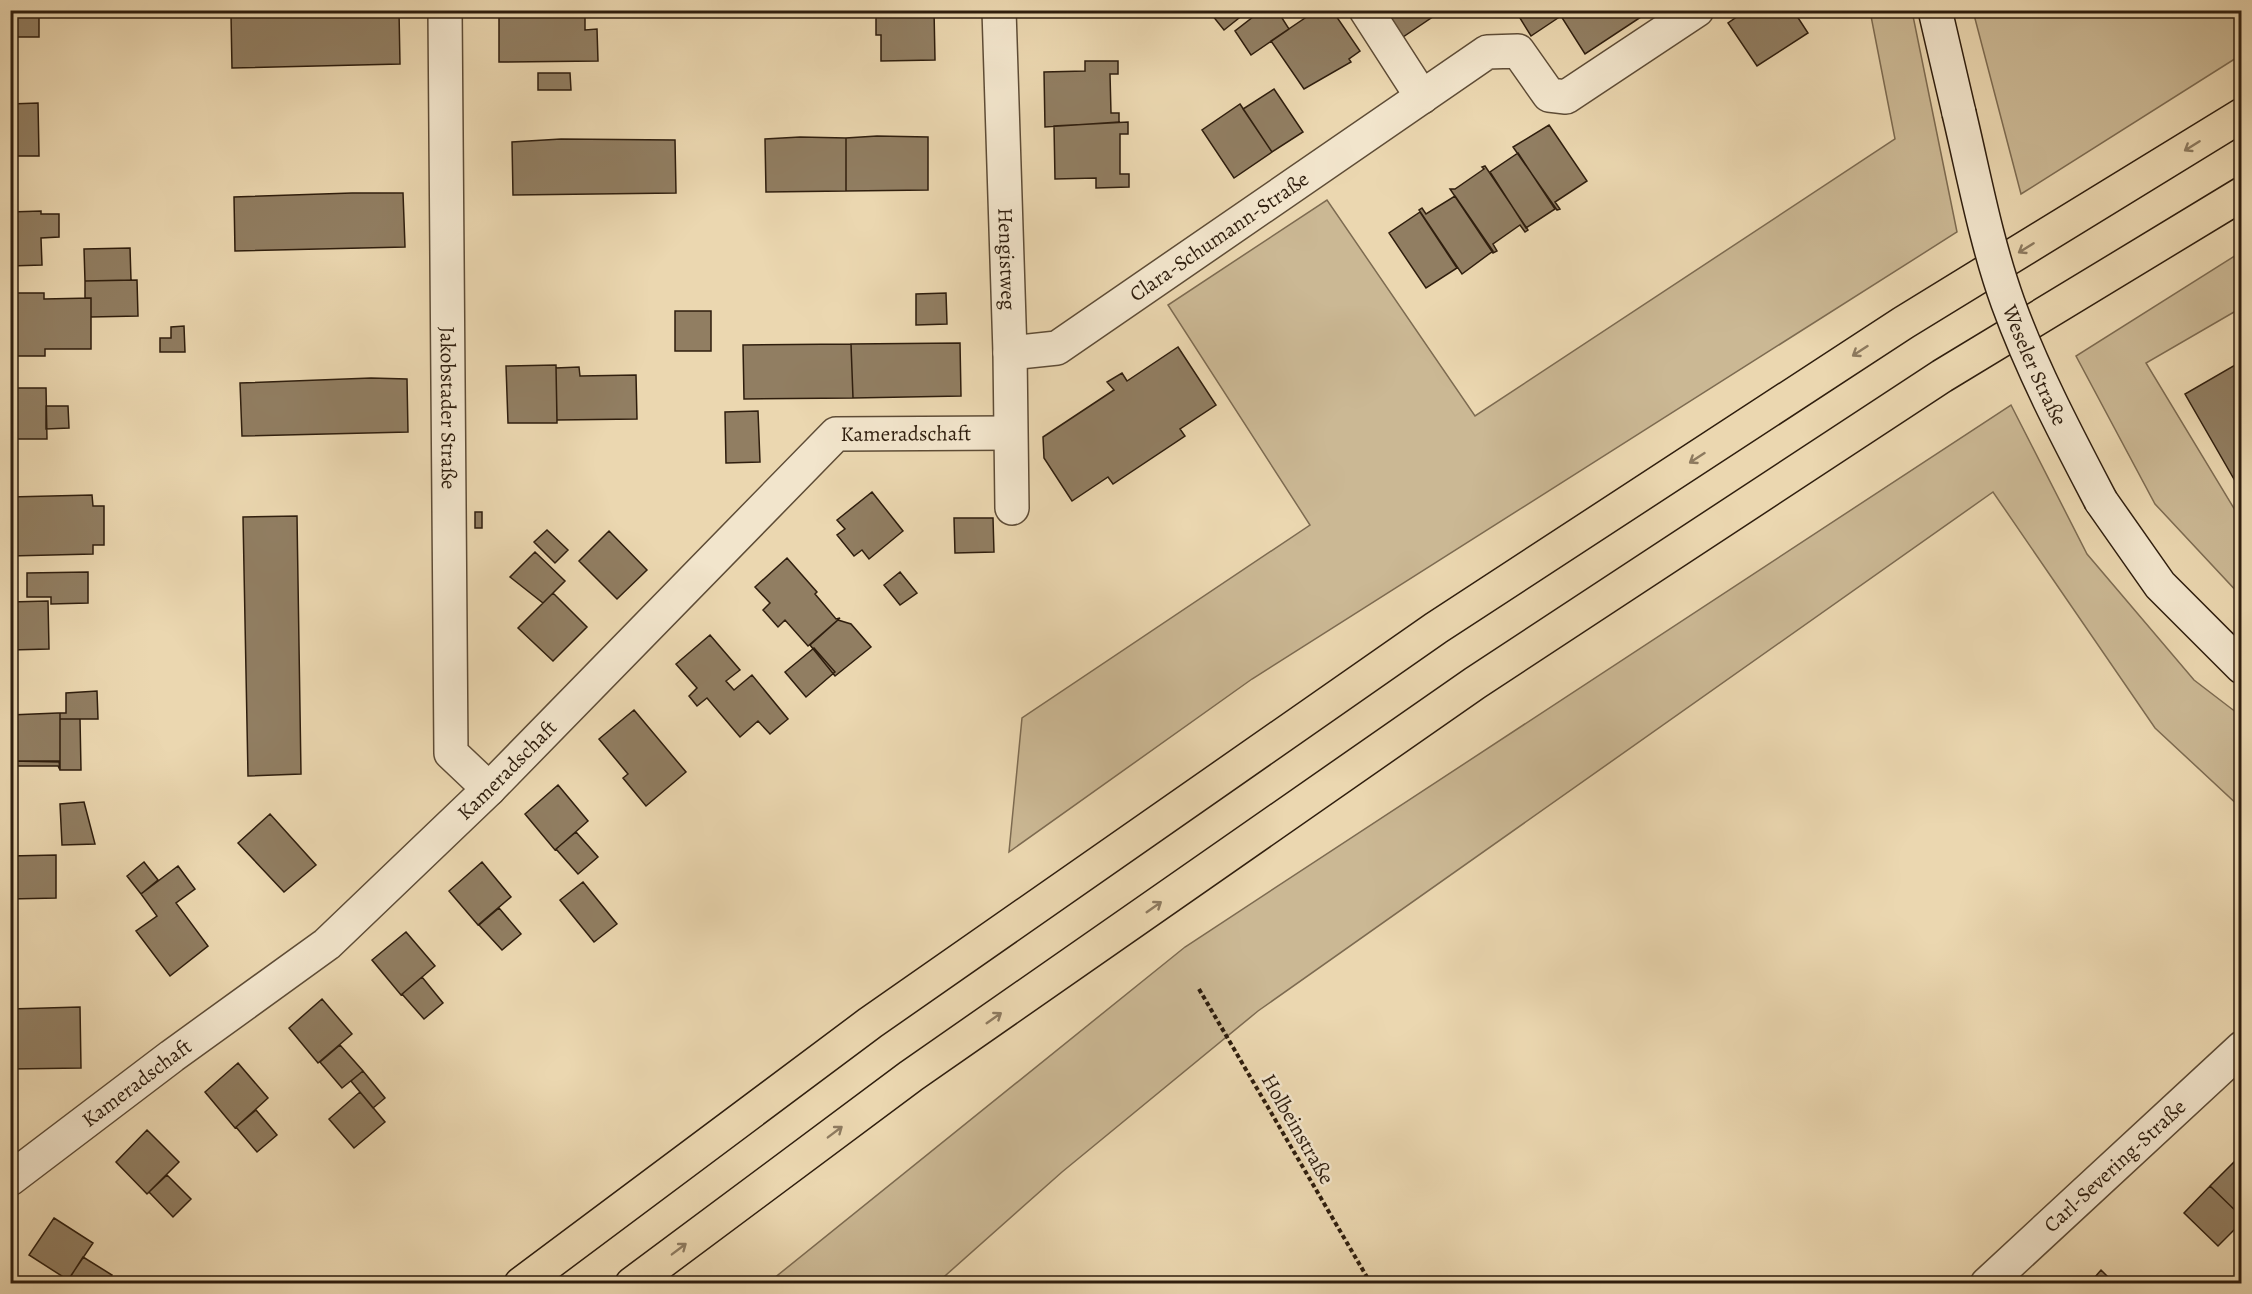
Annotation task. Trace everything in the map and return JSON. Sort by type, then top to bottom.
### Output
[{"type":"highway","points":[[521,1284],[870,1023],[1436,628],[1903,323],[2241,115]]},
{"type":"highway","points":[[632,1284],[911,1076],[1475,683],[1942,376],[2241,194]]},
{"type":"street","name":"Jakobstader Straße","points":[[445,10],[451,753],[489,789]]},
{"type":"street","name":"Hengistweg","points":[[999,10],[1010,353],[1009,433],[1012,508]]},
{"type":"street","points":[[1366,10],[1422,97]]},
{"type":"street","name":"Clara-Schumann-Straße","points":[[1010,353],[1057,348],[1487,52],[1518,51],[1549,95],[1566,97],[1697,10]]},
{"type":"street","name":"Weseler Straße","points":[[1935,10],[1986,230],[2008,302],[2048,400],[2101,501],[2160,585],[2241,668]]},
{"type":"street","name":"Kameradschaft","points":[[10,1179],[172,1056],[327,944],[489,789],[836,434],[1009,433]]},
{"type":"street","name":"Carl-Severing-Straße","points":[[1987,1284],[2241,1048]]},
{"type":"path","name":"Holbeinstraße","points":[[1199,989],[1371,1284]]},
{"type":"shaded area","points":[[1870,11],[1912,11],[1957,232],[1252,679],[1009,852],[1022,718],[1310,525],[1168,305],[1327,200],[1475,416],[1895,139]]},
{"type":"shaded area","points":[[1973,11],[2241,11],[2241,55],[2021,194]]},
{"type":"shaded area","points":[[2241,252],[2241,308],[2146,363],[2241,520],[2241,596],[2155,504],[2076,356]]},
{"type":"shaded area","points":[[2011,405],[2087,554],[2194,680],[2241,716],[2241,808],[2155,728],[1993,492],[1258,1011],[1062,1172],[937,1283],[768,1283],[1185,947]]},
{"type":"building","points":[[10,10],[39,10],[39,37],[10,37]]},
{"type":"building","points":[[350,10],[399,11],[400,64],[232,68],[231,15]]},
{"type":"building","points":[[499,10],[585,10],[585,30],[597,29],[598,61],[499,62]]},
{"type":"building","points":[[934,10],[935,60],[881,61],[881,35],[876,35],[876,11]]},
{"type":"building","points":[[1092,10],[1125,10],[1125,14],[1092,15]]},
{"type":"building","points":[[1208,10],[1249,10],[1224,30]]},
{"type":"building","points":[[1262,10],[1277,10],[1289,29],[1251,55],[1235,31]]},
{"type":"building","points":[[1317,10],[1332,10],[1360,51],[1349,59],[1351,62],[1304,89],[1271,41]]},
{"type":"building","points":[[1385,10],[1430,10],[1434,16],[1403,37]]},
{"type":"building","points":[[1515,10],[1650,11],[1585,54],[1561,16],[1531,36]]},
{"type":"building","points":[[1747,10],[1793,10],[1808,33],[1757,66],[1728,23]]},
{"type":"building","points":[[1085,61],[1118,61],[1118,74],[1110,74],[1111,113],[1119,113],[1119,122],[1045,127],[1044,72],[1085,71]]},
{"type":"building","points":[[538,73],[570,73],[571,90],[538,90]]},
{"type":"building","points":[[1274,89],[1303,132],[1272,152],[1243,109]]},
{"type":"building","points":[[38,103],[39,156],[10,156],[10,104]]},
{"type":"building","points":[[1240,104],[1272,152],[1234,178],[1202,130]]},
{"type":"building","points":[[1128,122],[1128,134],[1120,134],[1120,174],[1129,174],[1129,187],[1096,188],[1096,178],[1055,179],[1054,126]]},
{"type":"building","points":[[1549,125],[1587,181],[1555,202],[1560,209],[1557,210],[1513,147]]},
{"type":"building","points":[[928,137],[928,190],[846,191],[846,138]]},
{"type":"building","points":[[846,138],[846,191],[766,192],[765,139]]},
{"type":"building","points":[[561,139],[675,140],[676,193],[513,195],[512,142]]},
{"type":"building","points":[[1518,153],[1555,209],[1526,228],[1490,172]]},
{"type":"building","points":[[1485,166],[1528,230],[1525,232],[1520,225],[1493,244],[1497,251],[1493,253],[1450,189],[1455,189]]},
{"type":"building","points":[[403,193],[405,247],[235,251],[234,197]]},
{"type":"building","points":[[1455,196],[1493,251],[1462,274],[1419,210],[1422,208],[1426,214]]},
{"type":"building","points":[[41,211],[41,214],[59,214],[59,237],[41,238],[42,265],[10,266],[10,212]]},
{"type":"building","points":[[1420,212],[1457,268],[1426,288],[1389,233]]},
{"type":"building","points":[[130,248],[131,280],[85,281],[84,249]]},
{"type":"building","points":[[137,280],[138,316],[91,317],[91,298],[85,298],[85,281]]},
{"type":"building","points":[[10,293],[44,293],[44,299],[91,298],[91,349],[45,349],[45,356],[10,356]]},
{"type":"building","points":[[946,293],[947,324],[916,325],[916,294]]},
{"type":"building","points":[[675,311],[711,311],[711,351],[675,351]]},
{"type":"building","points":[[184,326],[185,352],[160,352],[160,338],[171,338],[171,327]]},
{"type":"building","points":[[960,343],[961,396],[853,398],[851,344]]},
{"type":"building","points":[[851,344],[853,398],[744,399],[743,345]]},
{"type":"building","points":[[1178,347],[1216,405],[1180,429],[1185,436],[1113,484],[1108,477],[1072,501],[1044,458],[1043,437],[1114,390],[1107,382],[1122,373],[1127,381]]},
{"type":"building","points":[[2242,361],[2242,493],[2185,394]]},
{"type":"building","points":[[556,365],[557,423],[508,423],[506,366]]},
{"type":"building","points":[[579,367],[580,376],[636,375],[637,419],[557,420],[556,368]]},
{"type":"building","points":[[371,378],[407,379],[408,432],[242,436],[240,383]]},
{"type":"building","points":[[10,388],[46,388],[47,439],[10,439]]},
{"type":"building","points":[[46,406],[68,406],[69,428],[46,429]]},
{"type":"building","points":[[758,411],[760,462],[726,463],[725,412]]},
{"type":"building","points":[[872,492],[903,531],[869,559],[862,550],[854,556],[837,535],[845,529],[837,520]]},
{"type":"building","points":[[92,495],[93,506],[104,506],[104,545],[93,545],[93,554],[10,556],[10,497]]},
{"type":"building","points":[[475,512],[482,512],[482,528],[475,528]]},
{"type":"building","points":[[297,516],[301,774],[248,776],[243,517]]},
{"type":"building","points":[[954,518],[993,518],[994,552],[955,553]]},
{"type":"building","points":[[547,530],[568,550],[555,563],[534,542]]},
{"type":"building","points":[[609,531],[647,570],[617,599],[579,561]]},
{"type":"building","points":[[535,552],[565,581],[543,603],[510,577]]},
{"type":"building","points":[[787,558],[817,592],[815,594],[836,619],[840,618],[808,646],[785,620],[778,627],[763,610],[770,603],[755,587]]},
{"type":"building","points":[[88,572],[88,603],[51,604],[51,597],[27,597],[27,573]]},
{"type":"building","points":[[900,572],[917,593],[900,605],[884,585]]},
{"type":"building","points":[[553,593],[587,627],[553,661],[518,628]]},
{"type":"building","points":[[48,601],[49,649],[10,650],[10,602]]},
{"type":"building","points":[[838,620],[851,624],[871,647],[835,676],[810,645]]},
{"type":"building","points":[[710,635],[740,670],[726,681],[734,690],[752,675],[788,719],[770,734],[758,721],[740,737],[707,698],[697,706],[689,696],[697,688],[676,664]]},
{"type":"building","points":[[814,648],[835,672],[806,697],[785,672]]},
{"type":"building","points":[[97,691],[98,719],[60,719],[60,713],[66,713],[66,693]]},
{"type":"building","points":[[634,710],[686,772],[646,806],[623,778],[628,774],[599,739]]},
{"type":"building","points":[[60,713],[60,762],[10,761],[10,715]]},
{"type":"building","points":[[60,719],[80,719],[81,770],[60,770]]},
{"type":"building","points":[[10,761],[59,761],[60,770],[58,766],[10,766]]},
{"type":"building","points":[[558,785],[588,821],[555,850],[525,814]]},
{"type":"building","points":[[84,802],[95,844],[62,845],[60,804]]},
{"type":"building","points":[[270,814],[316,865],[284,892],[238,843]]},
{"type":"building","points":[[576,832],[598,857],[578,874],[556,849]]},
{"type":"building","points":[[56,855],[56,898],[10,899],[10,856]]},
{"type":"building","points":[[144,862],[158,880],[141,894],[127,876]]},
{"type":"building","points":[[482,862],[511,897],[478,925],[449,891]]},
{"type":"building","points":[[178,866],[195,889],[176,903],[208,946],[170,976],[136,931],[157,916],[141,894]]},
{"type":"building","points":[[583,882],[617,924],[594,942],[560,900]]},
{"type":"building","points":[[499,908],[521,934],[502,950],[479,925]]},
{"type":"building","points":[[406,932],[435,966],[401,995],[372,960]]},
{"type":"building","points":[[422,977],[443,1003],[424,1019],[402,994]]},
{"type":"building","points":[[322,999],[352,1034],[318,1063],[289,1028]]},
{"type":"building","points":[[80,1007],[81,1068],[10,1069],[10,1009]]},
{"type":"building","points":[[340,1045],[363,1071],[342,1088],[320,1062]]},
{"type":"building","points":[[238,1063],[268,1098],[235,1128],[205,1092]]},
{"type":"building","points":[[363,1071],[385,1098],[373,1108],[351,1081]]},
{"type":"building","points":[[360,1092],[385,1122],[354,1148],[329,1119]]},
{"type":"building","points":[[256,1110],[277,1135],[257,1152],[236,1127]]},
{"type":"building","points":[[147,1130],[179,1162],[147,1194],[116,1162]]},
{"type":"building","points":[[2236,1160],[2242,1165],[2242,1217],[2210,1186]]},
{"type":"building","points":[[167,1175],[191,1199],[173,1217],[149,1192]]},
{"type":"building","points":[[2210,1186],[2242,1217],[2242,1222],[2218,1246],[2184,1213]]},
{"type":"building","points":[[54,1218],[93,1243],[68,1280],[29,1255]]},
{"type":"building","points":[[83,1257],[112,1275],[106,1284],[76,1284],[69,1279]]},
{"type":"building","points":[[2101,1270],[2115,1284],[2089,1284]]}]
